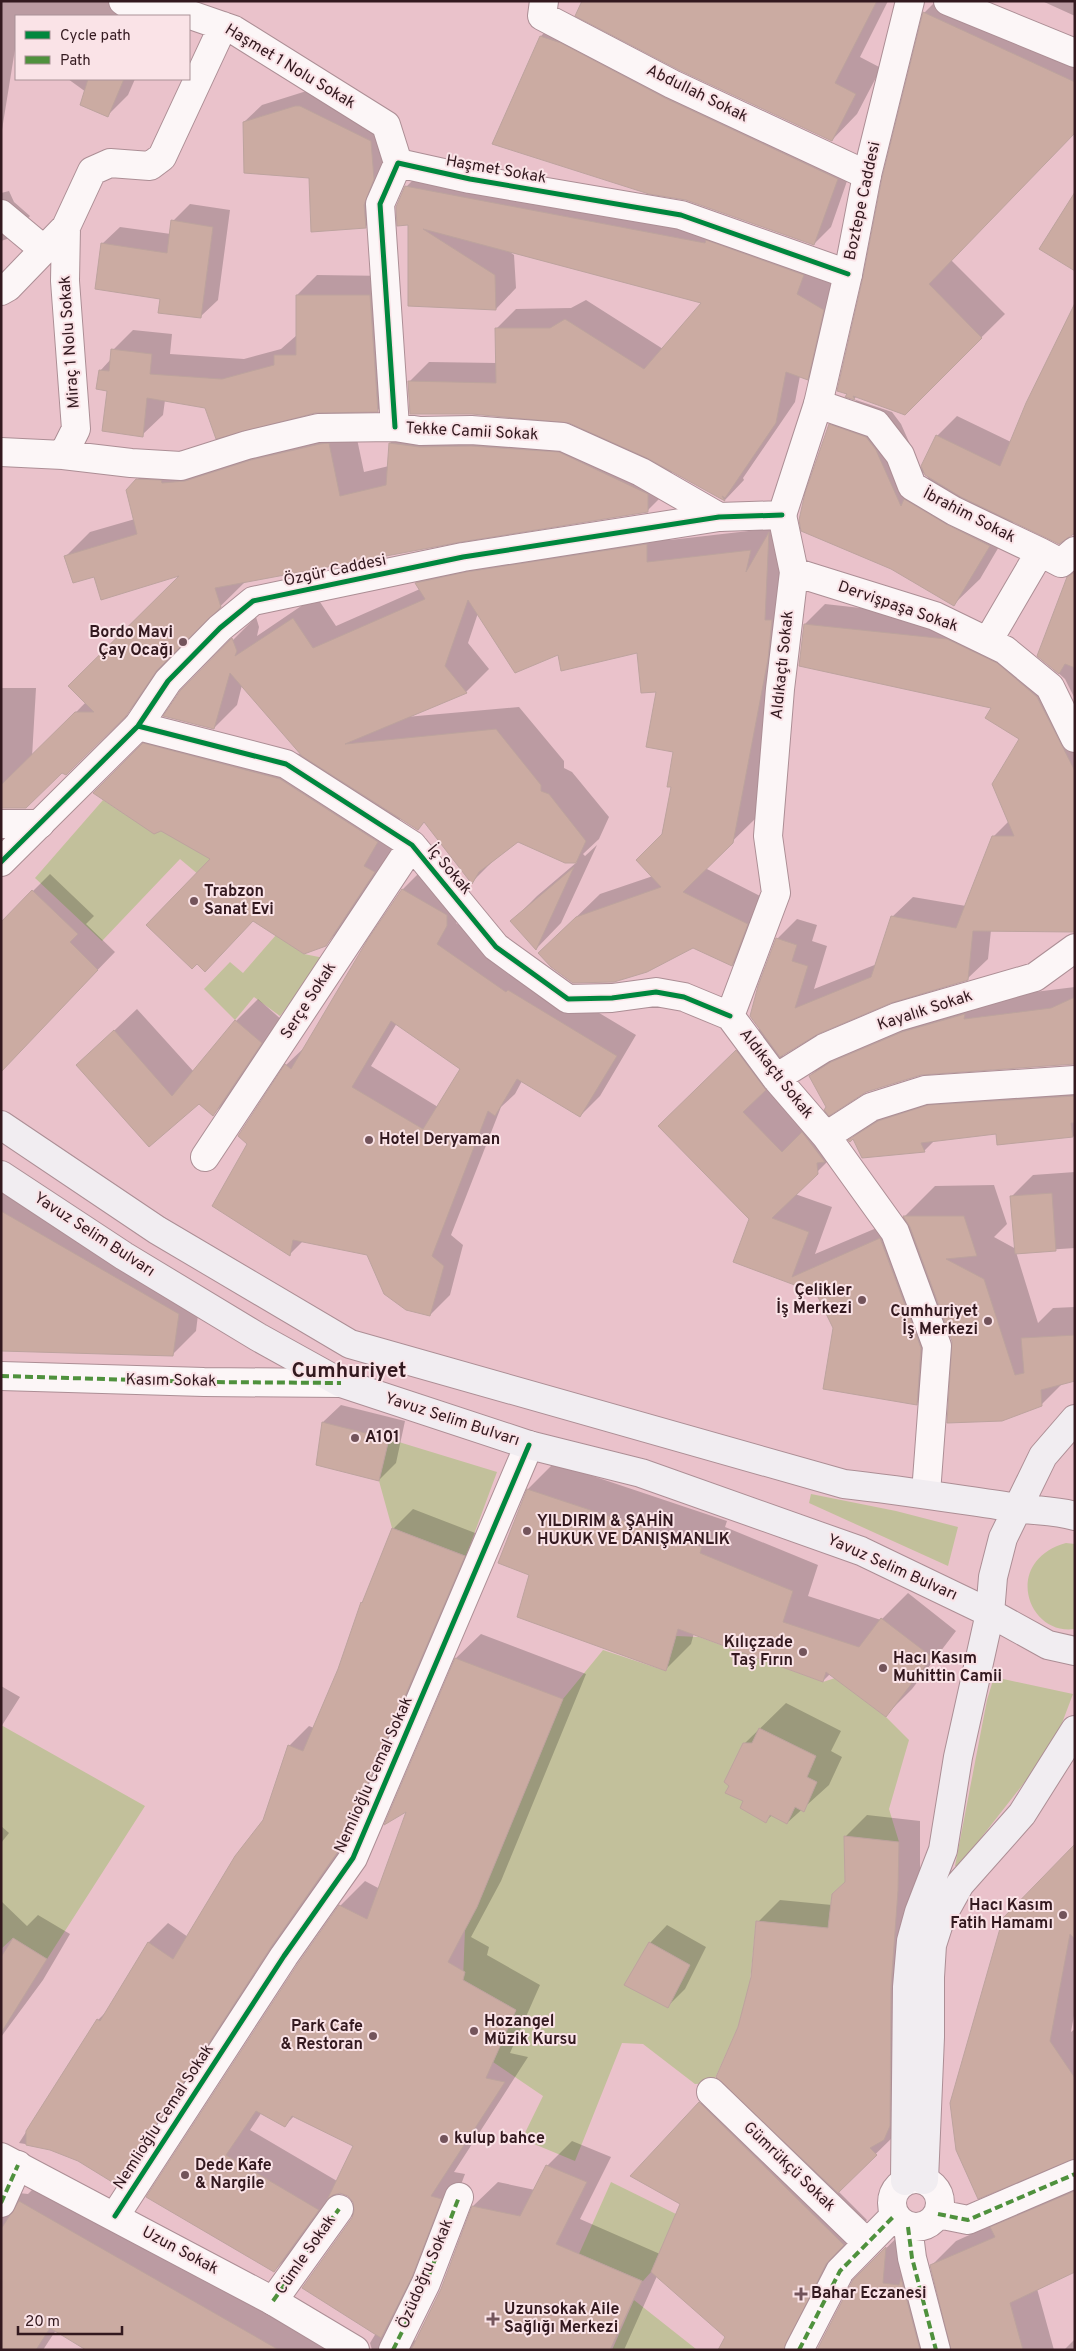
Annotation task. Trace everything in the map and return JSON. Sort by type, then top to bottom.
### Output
[{"type":"main road","points":[[1,1126],[157,1230],[350,1344],[844,1484],[926,1493],[1019,1509],[1064,1513],[1075,1516]]},
{"type":"main road","name":"Yavuz Selim Bulvarı","points":[[1,1175],[124,1256],[258,1337],[341,1383],[528,1445],[641,1473],[861,1551],[990,1613],[1048,1644],[1075,1651]]},
{"type":"main road","points":[[915,2181],[907,1987],[911,1941],[919,1912],[943,1850],[958,1757],[990,1613],[993,1577],[1003,1538],[1019,1509],[1043,1456],[1075,1419]]},
{"type":"main road","points":[[915,2181],[932,1944],[940,1920],[960,1884],[1022,1814],[1075,1730]]},
{"type":"street","name":"Haşmet 1 Nolu Sokak","points":[[123,1],[133,8],[185,13],[234,30],[386,125],[398,163]]},
{"type":"street","name":"Abdullah Sokak","points":[[544,1],[542,16],[672,84],[867,175]]},
{"type":"street","name":"Boztepe Caddesi","points":[[782,515],[818,404],[848,274],[867,175],[910,1]]},
{"type":"street","points":[[948,1],[1075,53]]},
{"type":"street","points":[[1,291],[8,287],[66,227],[92,172],[110,163],[150,166],[162,157],[224,26]]},
{"type":"street","points":[[395,427],[380,204],[398,163]]},
{"type":"street","name":"Haşmet Sokak","points":[[398,163],[470,179],[681,216],[848,274]]},
{"type":"street","points":[[1,214],[43,249]]},
{"type":"street","name":"Miraç 1 Nolu Sokak","points":[[63,454],[76,429],[65,281],[66,227]]},
{"type":"street","name":"İbrahim Sokak","points":[[818,404],[876,424],[900,455],[912,486],[954,511],[1061,563],[1075,551]]},
{"type":"street","name":"Tekke Camii Sokak","points":[[1,452],[63,454],[131,463],[181,466],[318,428],[395,427],[420,431],[471,430],[563,437],[641,472],[719,517]]},
{"type":"street","name":"Özgür Caddesi","points":[[1,862],[138,726],[168,681],[220,628],[253,601],[463,557],[719,517],[782,515]]},
{"type":"street","name":"Aldıkaçtı Sokak","points":[[782,515],[794,572],[780,689],[768,836],[776,893],[730,1016],[776,1078],[826,1136],[895,1232],[937,1346],[926,1493]]},
{"type":"street","points":[[988,641],[1040,552]]},
{"type":"street","name":"Dervişpaşa Sokak","points":[[794,572],[935,616],[1005,650],[1050,687],[1075,738]]},
{"type":"street","name":"İç Sokak","points":[[138,726],[286,764],[412,845],[496,947],[568,999],[612,998],[656,992],[684,996],[730,1016]]},
{"type":"street","points":[[1,824],[40,824]]},
{"type":"street","name":"Serçe Sokak","points":[[205,1158],[412,845]]},
{"type":"street","name":"Kayalık Sokak","points":[[776,1078],[824,1048],[897,1017],[1035,977],[1075,948]]},
{"type":"street","points":[[826,1136],[871,1107],[925,1090],[1075,1080]]},
{"type":"street","name":"Kasım Sokak","points":[[1,1376],[204,1382],[341,1383]]},
{"type":"street","name":"Nemlioğlu Cemal Sokak","points":[[115,2216],[284,1956],[353,1858],[528,1445]]},
{"type":"street","points":[[936,1871],[960,1884]]},
{"type":"street","name":"Gümrükçü Sokak","points":[[711,2092],[866,2242]]},
{"type":"street","points":[[1,2203],[10,2161]]},
{"type":"street","name":"Uzun Sokak","points":[[10,2161],[273,2301],[355,2350]]},
{"type":"street","points":[[938,2214],[968,2220],[1075,2174]]},
{"type":"street","points":[[799,2350],[840,2271],[866,2242],[902,2221],[925,2226],[938,2214],[940,2206],[936,2190],[915,2181],[895,2191],[892,2199],[902,2221],[936,2350]]},
{"type":"street","name":"Özüdoğru Sokak","points":[[393,2350],[426,2283],[459,2197]]},
{"type":"street","name":"Cümle Sokak","points":[[273,2301],[338,2209]]},
{"type":"shaded area","points":[[103,800],[154,833],[161,831],[215,856],[256,923],[180,859],[102,941],[35,878]]},
{"type":"shaded area","points":[[276,935],[304,954],[324,958],[280,1016],[254,997],[235,1020],[204,989],[230,962],[243,973]]},
{"type":"shaded area","points":[[389,1439],[497,1472],[466,1556],[392,1528],[379,1481]]},
{"type":"shaded area","points":[[811,1494],[896,1511],[958,1527],[948,1566],[809,1503]]},
{"type":"shaded area","points":[[1066,1543],[1075,1544],[1075,1629],[1058,1628],[1044,1621],[1034,1610],[1028,1595],[1028,1580],[1034,1565],[1046,1552]]},
{"type":"shaded area","points":[[676,1636],[699,1637],[823,1682],[835,1678],[886,1717],[909,1740],[889,1809],[899,1842],[844,1837],[845,1882],[832,1894],[828,1928],[756,1921],[750,1982],[738,2027],[713,2083],[695,2084],[643,2044],[622,2043],[575,2161],[522,2139],[543,2096],[493,2062],[516,2010],[463,1980],[465,1929],[477,1907],[563,1699],[603,1650],[666,1671]]},
{"type":"shaded area","points":[[994,1677],[1073,1694],[1059,1731],[1031,1774],[959,1866],[955,1866],[987,1700]]},
{"type":"shaded area","points":[[1,1725],[145,1806],[47,1959],[13,1938],[1,1949]]},
{"type":"shaded area","points":[[611,2182],[676,2214],[651,2272],[643,2281],[579,2254]]},
{"type":"shaded area","points":[[634,2300],[696,2349],[696,2350],[612,2350]]},
{"type":"building","points":[[582,1],[877,1],[835,83],[856,94],[832,141],[679,70],[575,16]]},
{"type":"building","points":[[923,12],[1075,82],[1075,133],[929,284],[982,338],[905,415],[853,396],[855,400],[845,397],[847,394],[837,391],[863,277],[882,178]]},
{"type":"building","points":[[540,36],[561,43],[665,98],[838,179],[814,245],[686,200],[649,194],[492,144]]},
{"type":"building","points":[[88,80],[124,80],[108,117],[80,105]]},
{"type":"building","points":[[300,106],[371,141],[374,179],[364,205],[366,228],[311,232],[309,178],[244,173],[243,122]]},
{"type":"building","points":[[405,186],[705,243],[706,240],[804,275],[797,294],[824,310],[808,380],[786,372],[776,423],[725,498],[722,496],[725,501],[647,458],[569,423],[472,414],[410,414],[408,381],[496,383],[495,328],[550,328],[565,319],[644,369],[701,303],[423,229],[495,275],[496,310],[408,306],[408,225],[397,226],[396,207]]},
{"type":"building","points":[[1075,192],[1075,271],[1039,249]]},
{"type":"building","points":[[171,220],[213,227],[201,318],[158,313],[160,299],[95,289],[101,243],[167,253]]},
{"type":"building","points":[[296,295],[370,295],[378,412],[315,413],[216,439],[205,408],[147,398],[143,437],[102,431],[107,391],[96,389],[99,370],[109,371],[111,349],[152,354],[150,374],[222,379],[274,365],[274,355],[296,355]]},
{"type":"building","points":[[1075,303],[1075,533],[1059,544],[961,497],[925,475],[921,466],[936,435],[1000,466],[1026,403]]},
{"type":"building","points":[[829,424],[866,437],[876,450],[901,506],[904,499],[946,524],[990,546],[954,606],[891,569],[801,531],[799,520],[805,493]]},
{"type":"building","points":[[329,443],[340,496],[386,485],[389,443],[420,447],[471,446],[559,452],[648,494],[648,512],[461,542],[215,588],[221,607],[157,670],[126,716],[66,775],[62,773],[26,808],[1,808],[1,785],[75,712],[94,712],[68,686],[179,576],[101,600],[94,577],[73,583],[64,556],[137,534],[126,490],[136,479],[161,480],[162,483],[185,481],[251,460]]},
{"type":"building","points":[[769,532],[765,620],[772,620],[768,659],[733,843],[683,892],[748,924],[732,966],[693,948],[647,972],[614,982],[573,983],[551,967],[538,953],[576,917],[661,887],[636,860],[662,834],[671,787],[667,787],[673,752],[646,747],[656,692],[641,693],[637,653],[561,671],[558,655],[515,673],[468,600],[445,666],[467,693],[345,744],[496,729],[541,785],[541,791],[549,794],[586,841],[576,863],[565,863],[518,842],[479,872],[472,884],[424,822],[418,830],[302,756],[230,673],[214,729],[163,716],[180,691],[232,638],[237,651],[235,656],[293,618],[313,648],[425,599],[415,583],[466,572],[647,544],[647,562],[751,550],[746,572]]},
{"type":"building","points":[[1075,572],[1075,668],[1065,664],[1059,674],[1037,656],[1067,577]]},
{"type":"building","points":[[804,624],[947,639],[997,663],[1037,697],[1075,771],[1075,932],[973,931],[968,980],[891,1003],[818,1034],[780,1057],[750,1016],[758,986],[776,938],[797,945],[792,961],[808,966],[795,1008],[871,977],[891,916],[956,928],[992,836],[1014,836],[992,784],[1019,739],[985,718],[991,708],[799,666]]},
{"type":"building","points":[[143,743],[280,779],[378,842],[364,866],[375,872],[326,946],[304,954],[253,921],[205,972],[197,964],[192,969],[146,925],[210,859],[161,831],[154,834],[93,793]]},
{"type":"building","points":[[574,867],[536,950],[510,921]]},
{"type":"building","points":[[402,889],[447,915],[447,926],[437,944],[506,992],[508,990],[617,1056],[580,1117],[517,1079],[495,1116],[488,1111],[432,1256],[444,1266],[430,1316],[406,1310],[384,1294],[367,1255],[293,1240],[290,1256],[212,1206],[247,1144],[238,1136],[285,1064],[291,1069],[368,939]],"holes":[[[391,1021],[460,1069],[423,1129],[352,1087]]]},
{"type":"building","points":[[32,890],[78,934],[70,942],[98,970],[1,1072],[1,922]]},
{"type":"building","points":[[1075,997],[1075,1064],[921,1075],[866,1092],[829,1116],[824,1110],[826,1107],[809,1076],[831,1062],[902,1032],[965,1014],[964,1019],[1051,1008]]},
{"type":"building","points":[[235,1020],[262,1043],[213,1116],[199,1104],[149,1147],[76,1065],[114,1030],[172,1096]]},
{"type":"building","points":[[736,1050],[766,1090],[743,1112],[782,1152],[802,1132],[825,1162],[817,1163],[818,1174],[772,1218],[809,1232],[792,1277],[880,1238],[921,1348],[917,1405],[823,1389],[833,1328],[816,1293],[733,1262],[749,1219],[658,1126]]},
{"type":"building","points":[[1075,1096],[1075,1123],[1071,1123],[1073,1137],[997,1145],[996,1134],[921,1143],[925,1152],[862,1158],[853,1139],[850,1142],[848,1140],[878,1121],[928,1105]]},
{"type":"building","points":[[1052,1193],[1056,1251],[1015,1254],[1010,1196]]},
{"type":"building","points":[[1,1211],[179,1314],[173,1356],[1,1351]]},
{"type":"building","name":"Cumhuriyet İş Merkezi","points":[[903,1216],[964,1216],[977,1256],[946,1259],[984,1279],[1015,1375],[1024,1373],[1021,1338],[1075,1335],[1075,1381],[1041,1390],[1042,1406],[1002,1421],[947,1423],[952,1341],[910,1227]]},
{"type":"building","points":[[322,1422],[389,1439],[379,1481],[316,1465]]},
{"type":"building","points":[[527,1489],[702,1547],[700,1553],[793,1591],[783,1622],[859,1647],[881,1618],[932,1657],[886,1717],[826,1672],[823,1682],[678,1629],[666,1671],[517,1617],[529,1575],[498,1563]]},
{"type":"building","points":[[392,1528],[465,1556],[339,1850],[271,1947],[117,2185],[78,2161],[50,2150],[26,2145],[26,2131],[97,2019],[100,2021],[148,1942],[173,1959],[235,1856],[263,1820],[288,1745],[303,1751],[338,1669],[361,1602]]},
{"type":"building","points":[[455,1658],[563,1699],[477,1907],[448,1962],[465,1972],[463,1980],[516,2010],[486,2078],[505,2082],[431,2196],[442,2199],[412,2277],[381,2338],[302,2288],[352,2218],[354,2211],[353,2202],[348,2196],[340,2193],[333,2195],[327,2200],[353,2146],[292,2116],[285,2127],[256,2111],[226,2155],[319,2210],[274,2272],[146,2197],[297,1965],[339,1905],[367,1919],[406,1812],[384,1825]]},
{"type":"building","points":[[759,1728],[816,1756],[807,1777],[817,1782],[804,1812],[795,1807],[787,1824],[770,1815],[766,1823],[740,1808],[743,1801],[725,1793],[729,1786],[724,1782],[743,1743],[752,1743]]},
{"type":"building","points":[[844,1836],[899,1842],[898,1891],[891,1987],[890,2126],[884,2140],[870,2148],[877,2155],[838,2193],[716,2077],[738,2027],[751,1977],[756,1921],[828,1928],[832,1894],[845,1882]]},
{"type":"building","points":[[1075,1844],[1075,1939],[1070,1934],[1050,2041],[1075,2078],[1075,2159],[978,2199],[956,2150],[950,2103],[1003,1918]]},
{"type":"building","points":[[13,1938],[47,1959],[1,2033],[1,1957]]},
{"type":"building","points":[[649,1942],[690,1965],[668,2008],[624,1985]]},
{"type":"building","points":[[699,2102],[844,2245],[826,2264],[784,2350],[718,2350],[725,2337],[651,2272],[680,2204],[630,2176]]},
{"type":"building","points":[[546,2165],[587,2182],[556,2244],[642,2281],[610,2350],[411,2350],[441,2289],[472,2206],[520,2216]]},
{"type":"building","points":[[1075,2191],[1075,2272],[1010,2303],[1023,2350],[951,2350],[930,2265],[995,2237],[990,2227]]},
{"type":"building","points":[[19,2201],[279,2350],[86,2350],[50,2328],[36,2350],[1,2350],[1,2229]]},
{"type":"building","points":[[886,2247],[883,2283],[899,2285],[901,2278],[920,2350],[817,2350],[853,2280]]},
{"type":"marked path","points":[[1,1376],[204,1382],[341,1383]]},
{"type":"marked path","points":[[1,2203],[18,2165]]},
{"type":"marked path","points":[[938,2214],[968,2220],[1075,2174]]},
{"type":"marked path","points":[[393,2350],[426,2283],[459,2197]]},
{"type":"marked path","points":[[273,2301],[339,2209]]},
{"type":"marked path","points":[[799,2350],[840,2271],[895,2215]]},
{"type":"marked path","points":[[908,2227],[912,2258],[936,2350]]},
{"type":"cycle path","points":[[395,427],[380,204],[398,163],[470,179],[681,215],[848,274]]},
{"type":"cycle path","points":[[1,862],[138,726],[168,681],[220,628],[253,601],[463,557],[719,517],[782,515]]},
{"type":"cycle path","points":[[138,726],[286,764],[412,845],[496,947],[568,999],[612,998],[656,992],[684,997],[730,1016]]},
{"type":"cycle path","points":[[115,2216],[284,1956],[353,1858],[529,1445]]},
{"type":"place","name":"Bordo Mavi Çay Ocağı","points":[[183,642]]},
{"type":"place","name":"Trabzon Sanat Evi","points":[[194,901]]},
{"type":"place","name":"Hotel Deryaman","points":[[369,1140]]},
{"type":"place","name":"Çelikler İş Merkezi","points":[[862,1300]]},
{"type":"place","name":"Cumhuriyet İş Merkezi","points":[[988,1321]]},
{"type":"place","name":"A101","points":[[355,1438]]},
{"type":"place","name":"YILDIRIM & ŞAHİN HUKUK VE DANIŞMANLIK","points":[[527,1531]]},
{"type":"place","name":"Kılıçzade Taş Fırın","points":[[803,1652]]},
{"type":"place","name":"Hacı Kasım Muhittin Camii","points":[[883,1668]]},
{"type":"place","name":"Hacı Kasım Fatih Hamamı","points":[[1063,1915]]},
{"type":"place","name":"Hozangel Müzik Kursu","points":[[474,2031]]},
{"type":"place","name":"Park Cafe & Restoran","points":[[373,2036]]},
{"type":"place","name":"kulup bahce","points":[[444,2139]]},
{"type":"place","name":"Dede Kafe & Nargile","points":[[185,2175]]},
{"type":"place","name":"Bahar Eczanesi","points":[[801,2294]]},
{"type":"place","name":"Uzunsokak Aile Sağlığı Merkezi","points":[[493,2319]]},
{"type":"district","name":"Cumhuriyet","points":[[349,1371]]}]
